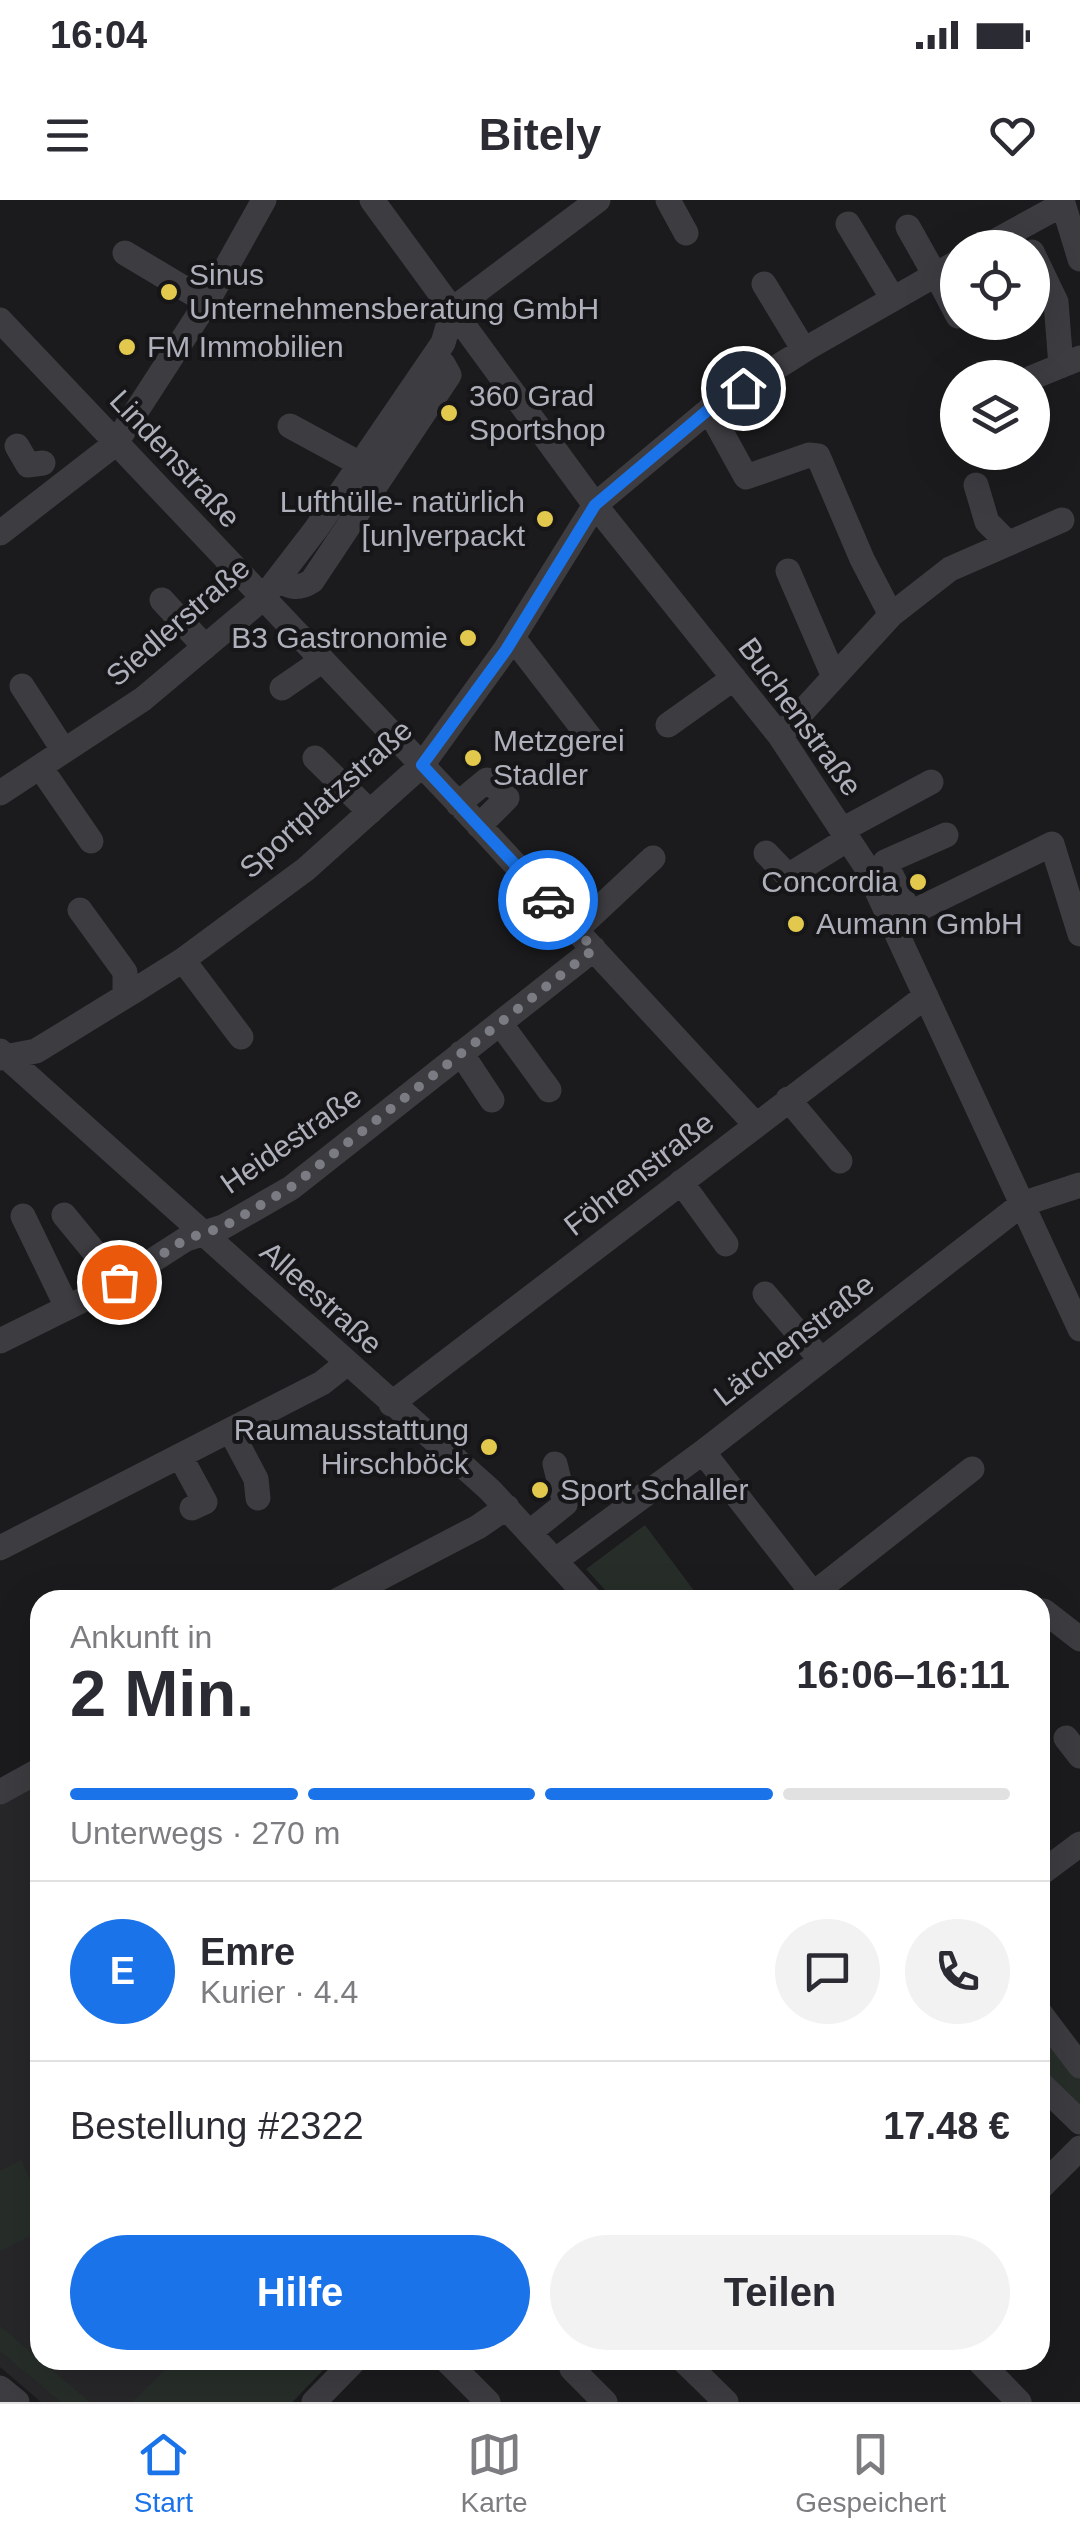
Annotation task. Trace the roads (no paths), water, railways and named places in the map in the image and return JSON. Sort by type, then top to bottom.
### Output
[{"type":"street","name":"Buchenstraße","points":[[372,200],[595,505],[780,736],[842,830],[876,866],[901,918],[926,996],[1079,1325]]},
{"type":"street","points":[[453,309],[597,200]]},
{"type":"street","points":[[668,200],[686,232]]},
{"type":"street","points":[[1038,230],[1063,202]]},
{"type":"street","points":[[1063,202],[1080,259]]},
{"type":"street","points":[[0,532],[115,444],[207,302],[252,204]]},
{"type":"street","points":[[848,224],[892,299]]},
{"type":"street","points":[[908,227],[940,266]]},
{"type":"street","points":[[124,253],[207,302]]},
{"type":"street","name":"Sportplatzstraße","points":[[2,1055],[36,1051],[183,960],[305,870],[422,765],[513,638],[595,505],[708,410],[940,272]]},
{"type":"street","points":[[764,284],[804,350]]},
{"type":"street","points":[[1050,290],[1070,362]]},
{"type":"street","name":"Siedlerstraße","points":[[0,793],[143,699],[270,589],[443,343],[453,309]]},
{"type":"street","name":"Lindenstraße","points":[[0,320],[115,444],[270,589],[316,655],[755,1124]]},
{"type":"street","points":[[270,589],[302,588],[347,537],[448,375],[444,364],[434,356]]},
{"type":"street","points":[[708,410],[746,478],[809,455],[818,456],[891,616]]},
{"type":"street","points":[[290,426],[360,464]]},
{"type":"street","points":[[17,446],[28,466],[43,464]]},
{"type":"street","points":[[976,485],[987,522],[1007,542]]},
{"type":"street","points":[[780,736],[891,616],[950,570],[1062,520]]},
{"type":"street","points":[[788,572],[834,677]]},
{"type":"street","points":[[162,600],[205,647]]},
{"type":"street","points":[[513,638],[590,739]]},
{"type":"street","points":[[282,688],[314,666],[316,655]]},
{"type":"street","points":[[668,725],[734,678]]},
{"type":"street","points":[[22,686],[50,760],[91,836]]},
{"type":"street","points":[[315,758],[370,812]]},
{"type":"street","points":[[766,854],[788,876],[842,830],[927,779]]},
{"type":"street","points":[[458,804],[487,780],[507,798],[479,826]]},
{"type":"street","points":[[876,866],[946,835]]},
{"type":"street","points":[[901,918],[1052,844],[1080,934]]},
{"type":"street","points":[[576,930],[653,858]]},
{"type":"street","points":[[80,910],[125,972],[126,996]]},
{"type":"street","name":"Heidestraße","points":[[0,1341],[119,1282],[186,1239],[223,1227],[290,1188],[594,949]]},
{"type":"street","points":[[183,960],[240,1037]]},
{"type":"street","name":"Föhrenstraße","points":[[391,1404],[926,996]]},
{"type":"street","points":[[500,1023],[549,1090]]},
{"type":"street","points":[[461,1054],[492,1100]]},
{"type":"street","name":"Alleestraße","points":[[2,1055],[507,1507],[582,1590]]},
{"type":"street","points":[[788,1099],[840,1161]]},
{"type":"street","points":[[680,1182],[726,1244]]},
{"type":"street","name":"Lärchenstraße","points":[[556,1560],[703,1452],[1022,1204],[1080,1185]]},
{"type":"street","points":[[64,1215],[119,1282]]},
{"type":"street","points":[[23,1216],[67,1307]]},
{"type":"street","points":[[765,1294],[821,1360]]},
{"type":"street","points":[[0,1548],[322,1382],[346,1364]]},
{"type":"street","points":[[230,1430],[256,1479],[258,1498]]},
{"type":"street","points":[[703,1452],[811,1590]]},
{"type":"street","points":[[180,1456],[205,1502],[192,1508]]},
{"type":"street","points":[[530,1532],[565,1504],[555,1464]]},
{"type":"street","points":[[825,1590],[972,1469]]},
{"type":"street","points":[[362,1590],[507,1507]]},
{"type":"street","points":[[1050,1614],[1080,1639]]},
{"type":"street","points":[[0,1792],[30,1776]]},
{"type":"street","points":[[1050,1866],[1080,1844]]},
{"type":"street","points":[[1050,2027],[1080,2066]]},
{"type":"street","points":[[1050,2092],[1080,2122]]},
{"type":"street","points":[[1050,2178],[1080,2148]]},
{"type":"street","points":[[314,2402],[345,2370]]},
{"type":"street","points":[[456,2370],[488,2402]]},
{"type":"street","points":[[573,2370],[605,2402]]},
{"type":"street","points":[[693,2370],[726,2402]]},
{"type":"street","points":[[988,2370],[1019,2402]]},
{"type":"street","points":[[0,2388],[17,2402]]},
{"type":"place","name":"Sinus Unternehmensberatung GmbH","points":[[169,292]]},
{"type":"place","name":"FM Immobilien","points":[[127,347]]},
{"type":"place","name":"360 Grad Sportshop","points":[[449,413]]},
{"type":"place","name":"Lufthülle- natürlich [un]verpackt","points":[[545,519]]},
{"type":"place","name":"B3 Gastronomie","points":[[468,638]]},
{"type":"place","name":"Metzgerei Stadler","points":[[473,758]]},
{"type":"place","name":"Concordia","points":[[918,882]]},
{"type":"place","name":"Aumann GmbH","points":[[796,924]]},
{"type":"place","name":"Raumausstattung Hirschböck","points":[[489,1447]]},
{"type":"place","name":"Sport Schaller","points":[[540,1490]]}]
